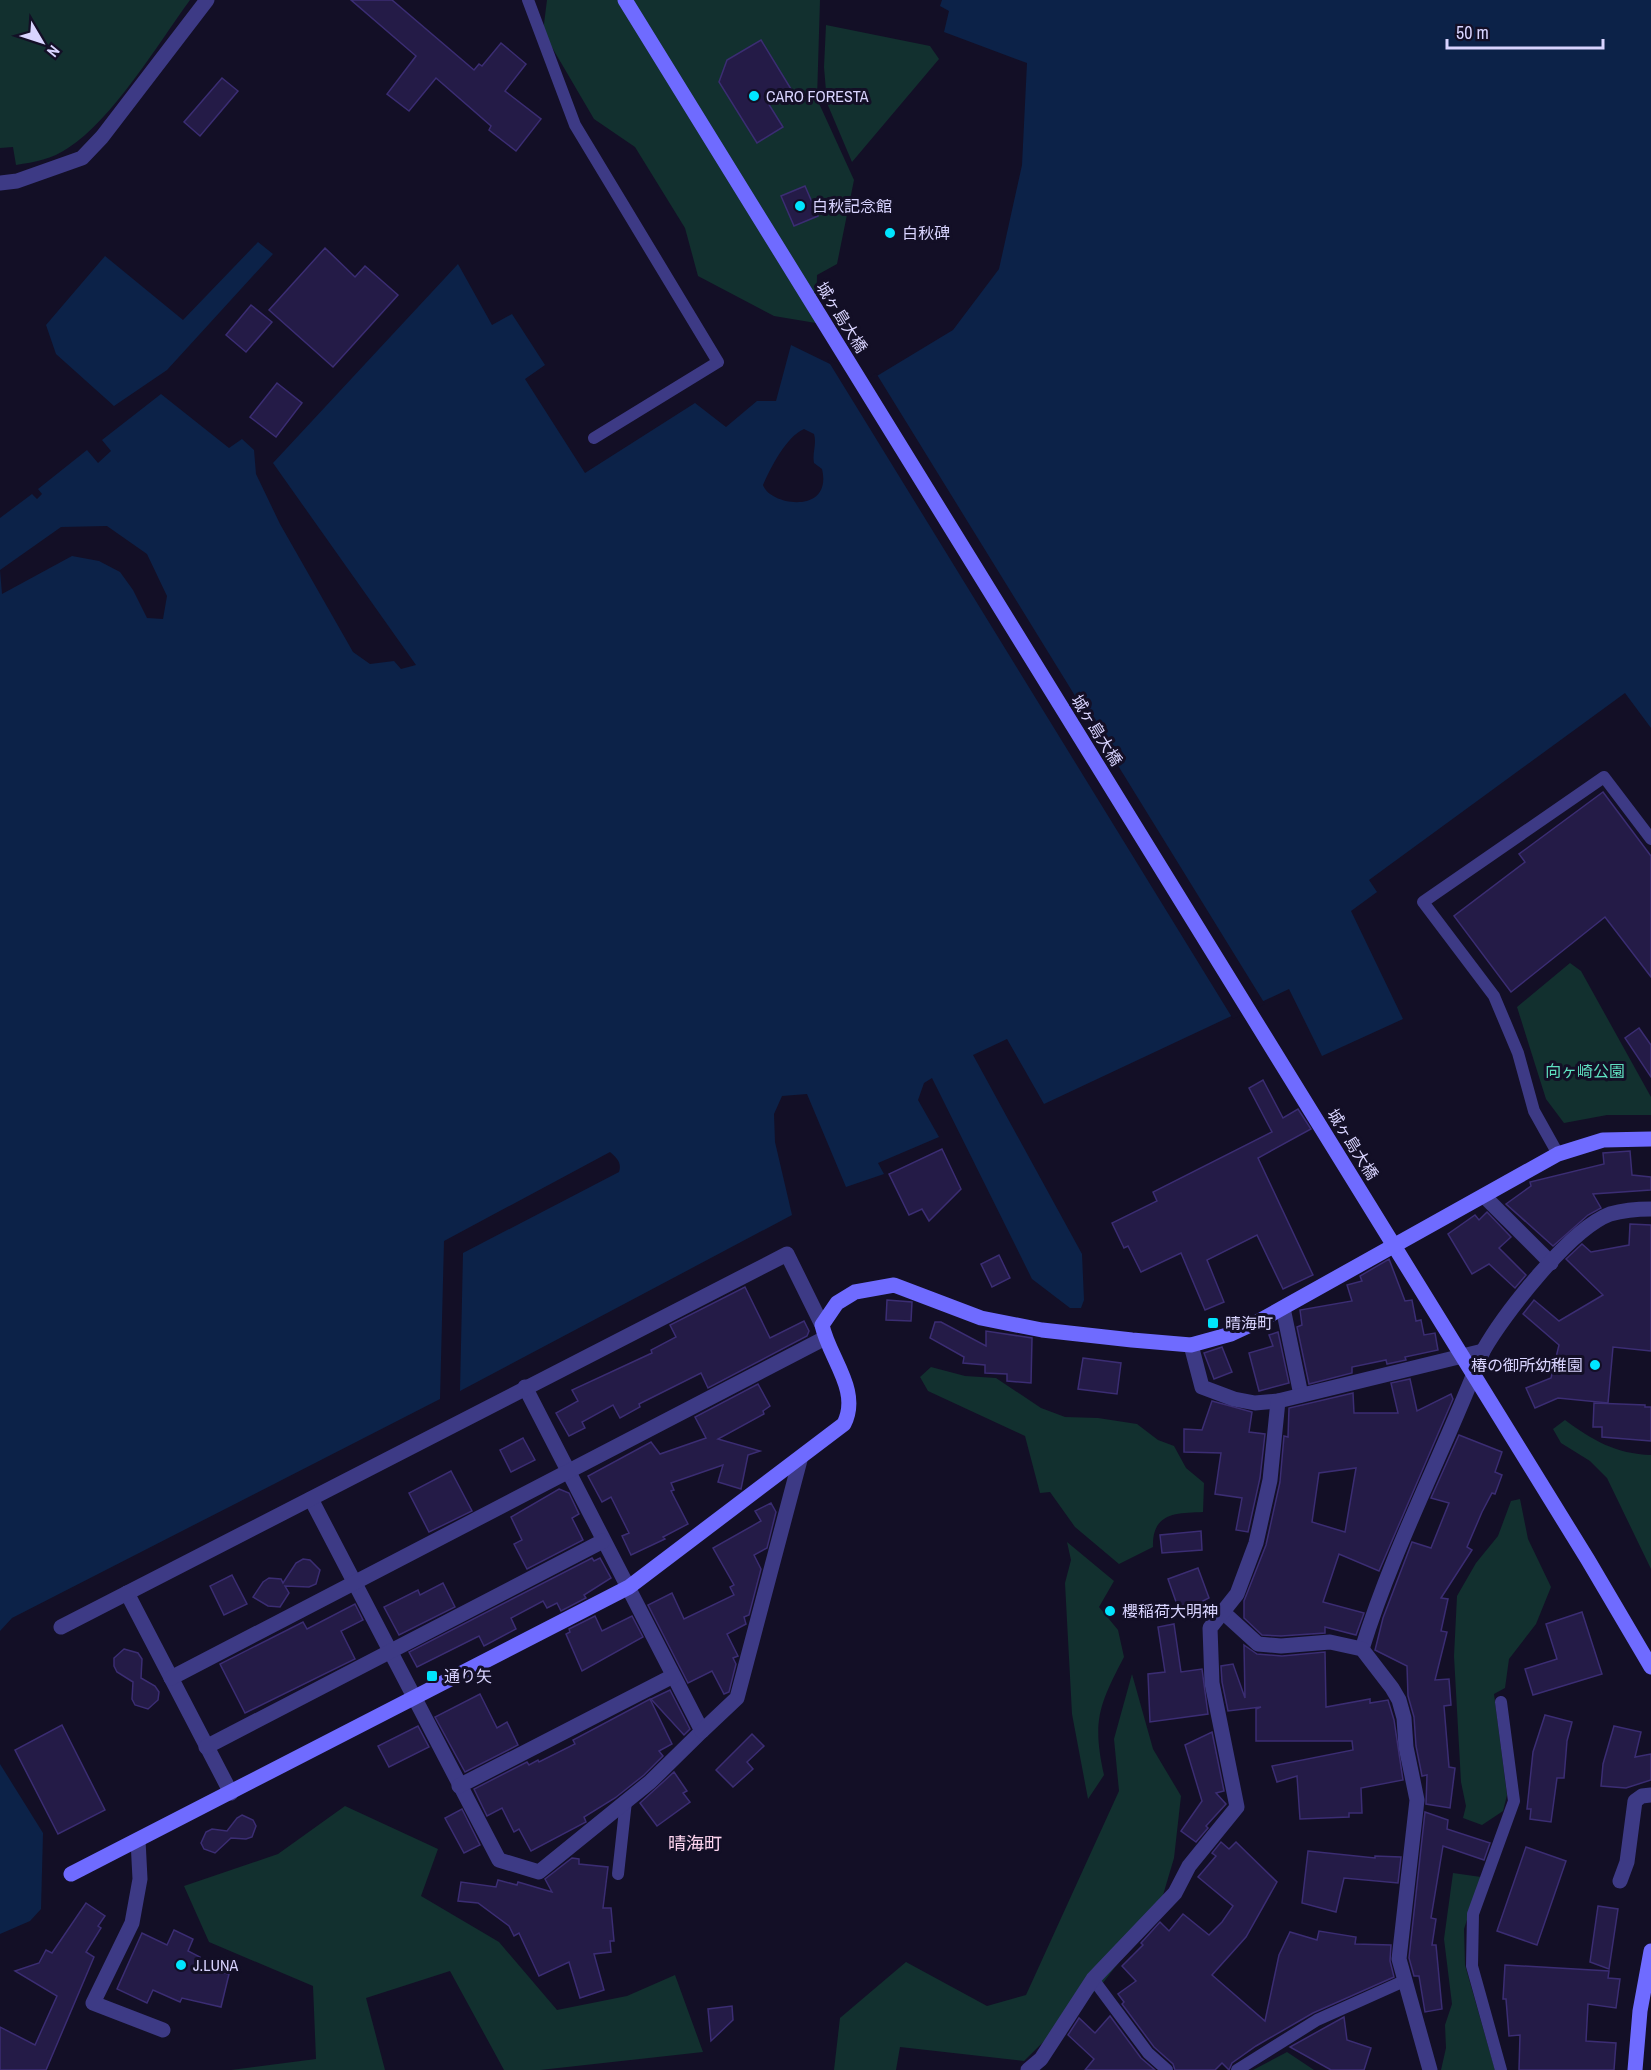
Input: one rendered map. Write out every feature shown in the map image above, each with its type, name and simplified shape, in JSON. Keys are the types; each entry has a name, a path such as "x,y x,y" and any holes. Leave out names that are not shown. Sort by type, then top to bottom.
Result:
{"street":[{"path":"0,183 26,178 82,158 102,137 207,0"},
{"name":"城ヶ島大橋","path":"625,0 1539,1480 1651,1667"},
{"path":"171,1678 569,1473 823,1332 837,1303 855,1292 894,1285 911,1290 946,1307 981,1318 1042,1330 1191,1345 1231,1334 1282,1308 1558,1154 1603,1140 1651,1139"},
{"path":"1484,1196 1551,1263"},
{"path":"1362,1649 1376,1604 1455,1425 1483,1351 1497,1327 1551,1263 1593,1223 1609,1215 1628,1210 1651,1209"},
{"path":"61,1626 787,1254 849,1392 850,1413 836,1433 629,1587 71,1874"},
{"path":"1282,1308 1301,1395"},
{"path":"1191,1345 1202,1387 1234,1399 1255,1403 1278,1401 1483,1351"},
{"path":"525,1388 702,1731"},
{"path":"1028,2070 1041,2059 1093,1979 1175,1893 1189,1866 1237,1807 1212,1683 1210,1628 1238,1594 1256,1543 1270,1480 1278,1401"},
{"path":"311,1499 499,1860 539,1872 650,1782 736,1698 800,1460"},
{"path":"206,1747 603,1541"},
{"path":"127,1593 231,1793"},
{"path":"1224,1613 1258,1644 1281,1646 1330,1642 1362,1649 1399,1700 1417,1800 1399,1959 1430,2070"},
{"path":"459,1786 673,1676"},
{"path":"1620,1881 1627,1862 1635,1801 1642,1796 1651,1795"},
{"path":"138,1840 140,1879 132,1923 93,2003 163,2030"},
{"path":"1635,2070 1640,2011 1651,1951"}],"lane":[{"path":"528,0 575,125 718,362 594,438"},
{"path":"1558,1154 1534,1111 1518,1053 1494,996 1423,902 1604,777 1651,839"},
{"path":"1501,2070 1472,1966 1473,1914 1514,1801 1502,1702"},
{"path":"618,1874 626,1801"},
{"path":"1093,1979 1148,2053 1167,2070"},
{"path":"1237,2070 1317,2020 1404,1981"}],"green space":[{"path":"0,0 190,0 134,80 85,135 56,155 16,165 13,147 0,148"},
{"path":"547,0 820,0 817,99 854,180 837,264 817,275 816,323 774,316 698,276 685,228 635,147 594,119 543,32"},
{"path":"826,25 930,46 939,59 852,162 827,103 824,67"},
{"name":"向ヶ崎公園","path":"1570,963 1581,971 1651,1097 1651,1115 1607,1115 1564,1123 1546,1099 1517,1007"},
{"path":"931,1367 965,1376 996,1378 1041,1408 1065,1417 1098,1418 1137,1424 1158,1440 1174,1446 1186,1468 1204,1483 1203,1512 1167,1517 1156,1527 1153,1547 1119,1564 1075,1527 1050,1492 1040,1493 1025,1436 928,1391 920,1377"},
{"path":"1565,1420 1605,1445 1627,1452 1651,1455 1651,1569 1607,1478 1590,1461 1561,1443 1553,1429"},
{"path":"1520,1499 1528,1539 1551,1587 1536,1624 1509,1659 1505,1688 1494,1694 1507,1795 1503,1811 1482,1825 1463,1818 1466,1806 1461,1782 1454,1656 1457,1596 1476,1563 1498,1536 1511,1501"},
{"path":"1067,1542 1114,1581 1099,1607 1118,1630 1124,1657 1100,1714 1098,1727 1104,1775 1088,1799 1072,1714 1065,1583 1071,1560"},
{"path":"1132,1674 1153,1749 1181,1796 1174,1858 1158,1912 1102,1984 1024,2061 900,2047 896,2070 834,2070 840,2018 906,1962 987,2006 1026,1995 1119,1791 1114,1739"},
{"path":"345,1806 438,1849 421,1896 499,1942 557,2010 627,1996 675,1975 703,2052 540,2070 504,2070 450,1971 366,1998 385,2070 231,2070 316,2059 313,1986 209,1942 184,1886 278,1854"},
{"path":"1453,1873 1481,1877 1464,1929 1465,1965 1495,2070 1441,2070 1446,2048 1445,2025 1452,2004 1444,1939"},
{"path":"1287,2052 1314,2070 1253,2070"}],"water":[{"path":"942,0 1651,0 1651,728 1625,693 1369,880 1377,892 1351,911 1403,1019 1322,1056 1289,989 1044,1104 1007,1039 973,1055 1082,1254 1084,1300 1081,1308 1070,1308 1032,1279 932,1078 924,1083 918,1100 939,1137 878,1163 884,1174 846,1187 807,1094 782,1096 774,1114 775,1142 792,1215 460,1391 463,1253 619,1172 618,1161 610,1152 444,1241 440,1399 12,1618 0,1631 0,518 32,494 37,499 42,494 38,489 87,450 98,463 111,451 102,440 161,394 229,448 242,439 254,450 256,474 280,524 353,652 370,664 394,661 401,669 416,665 273,463 458,264 492,325 512,314 545,365 525,379 585,473 695,403 726,427 757,401 776,401 791,345 867,382 953,330 999,269 1022,165 1027,63 944,32 949,11 940,6","holes":["804,429 814,434 814,463 822,469 823,484 818,494 810,500 799,502 777,498 768,492 763,485 785,445"]},
{"path":"258,242 273,254 167,370 114,406 56,354 46,325 105,256 183,320"},
{"path":"0,1764 43,1833 41,1909 30,1921 0,1934"}],"pier":[{"path":"827,359 867,379 876,373 1265,1004 1233,1019"},
{"path":"107,526 147,554 167,596 163,619 147,618 133,590 120,572 99,561 72,556 2,594 0,570 61,527"}],"building":[{"path":"351,0 392,0 474,70 479,64 482,66 501,43 526,64 505,91 541,119 516,151 489,130 491,126 436,78 409,111 387,94 416,56"},
{"name":"CARO FORESTA","path":"761,40 791,89 768,103 783,127 757,143 719,82 727,60"},
{"path":"222,78 238,91 200,136 184,122"},
{"name":"白秋記念館","path":"805,186 818,216 794,226 781,196"},
{"path":"325,248 355,277 365,266 398,295 333,367 269,310"},
{"path":"251,305 272,322 246,352 226,335"},
{"path":"277,383 302,403 276,437 250,417"},
{"path":"1603,792 1651,856 1651,977 1605,917 1511,992 1454,916 1525,862 1519,854"},
{"path":"1639,1028 1651,1045 1651,1077 1625,1038"},
{"path":"1263,1080 1283,1118 1298,1109 1311,1129 1258,1158 1313,1275 1283,1289 1257,1235 1207,1260 1224,1302 1205,1310 1181,1253 1141,1272 1128,1246 1124,1248 1112,1223 1157,1201 1153,1192 1272,1132 1249,1088"},
{"path":"942,1149 961,1189 929,1221 922,1209 909,1215 889,1174"},
{"path":"1630,1151 1632,1175 1651,1177 1651,1190 1593,1194 1601,1208 1588,1215 1553,1246 1506,1204 1531,1186 1530,1182 1604,1164 1603,1153"},
{"path":"1487,1212 1511,1237 1499,1248 1526,1275 1515,1288 1489,1264 1472,1274 1448,1234 1475,1215 1479,1220"},
{"path":"1630,1224 1651,1225 1651,1351 1613,1347 1608,1403 1558,1398 1535,1408 1526,1388 1551,1378 1559,1345 1523,1314 1534,1300 1559,1321 1603,1295 1566,1259 1582,1244 1591,1252 1629,1245"},
{"path":"999,1255 1010,1278 992,1287 981,1264"},
{"path":"1389,1259 1405,1301 1412,1300 1416,1321 1421,1320 1424,1335 1435,1333 1438,1350 1405,1357 1406,1360 1387,1364 1386,1360 1352,1367 1352,1373 1309,1384 1297,1327 1302,1325 1300,1310 1352,1301 1347,1285 1362,1281 1360,1276"},
{"path":"745,1287 770,1338 804,1321 809,1331 807,1336 708,1388 701,1373 639,1404 640,1407 620,1418 613,1405 582,1422 585,1428 569,1436 556,1413 578,1401 572,1390 652,1353 651,1350 676,1337 670,1325"},
{"path":"887,1300 912,1302 911,1321 886,1320"},
{"path":"935,1322 941,1322 986,1346 986,1331 1032,1338 1031,1383 1007,1381 1007,1374 985,1373 985,1365 963,1363 964,1357 930,1338"},
{"path":"1278,1332 1289,1383 1259,1391 1249,1353 1273,1346 1269,1335"},
{"path":"1222,1347 1232,1372 1214,1379 1204,1353"},
{"path":"1083,1358 1121,1363 1117,1394 1078,1389"},
{"path":"1410,1379 1417,1411 1451,1394 1453,1399 1379,1571 1339,1554 1323,1602 1364,1613 1356,1635 1325,1627 1325,1633 1262,1635 1244,1618 1244,1601 1266,1545 1280,1482 1284,1436 1288,1437 1289,1408 1353,1393 1354,1413 1398,1413 1391,1383","holes":["1356,1468 1345,1532 1312,1522 1319,1473"]},
{"path":"758,1384 770,1406 763,1411 764,1414 718,1439 760,1451 748,1455 741,1489 718,1482 723,1465 671,1483 674,1490 671,1491 688,1524 663,1537 665,1539 631,1555 622,1536 629,1533 611,1497 602,1502 588,1476 651,1442 660,1454 706,1438 695,1417"},
{"path":"1212,1401 1252,1412 1249,1432 1265,1434 1260,1478 1248,1532 1236,1530 1242,1498 1215,1494 1221,1453 1184,1452 1184,1429 1202,1430"},
{"path":"1594,1403 1651,1407 1651,1441 1602,1437 1602,1427 1593,1427"},
{"path":"1459,1435 1502,1452 1495,1472 1502,1475 1495,1494 1492,1493 1467,1547 1472,1550 1441,1598 1448,1599 1441,1631 1447,1632 1435,1680 1449,1679 1451,1705 1444,1706 1449,1767 1455,1768 1450,1808 1426,1804 1427,1775 1422,1776 1416,1746 1414,1717 1408,1696 1407,1666 1375,1650 1383,1618 1412,1542 1431,1548 1449,1503 1431,1498"},
{"path":"523,1438 535,1460 511,1472 500,1450"},
{"path":"451,1471 472,1511 429,1532 409,1493"},
{"path":"559,1489 569,1493 579,1514 572,1518 583,1540 527,1569 514,1544 522,1540 511,1517"},
{"path":"771,1503 776,1512 767,1548 754,1555 761,1569 749,1615 744,1617 746,1624 727,1634 738,1656 733,1658 736,1664 729,1692 724,1694 712,1671 688,1683 648,1605 672,1593 684,1619 734,1595 730,1587 734,1585 713,1548 761,1521 755,1511"},
{"path":"1201,1531 1202,1550 1162,1553 1160,1535"},
{"path":"592,1558 594,1561 600,1558 611,1578 584,1595 586,1598 561,1611 557,1603 547,1608 543,1601 511,1618 516,1629 484,1646 479,1636 417,1667 409,1652"},
{"path":"303,1559 310,1560 320,1570 316,1584 309,1587 285,1586 289,1593 280,1607 268,1606 253,1597 263,1582 269,1578 281,1579 283,1583 296,1563"},
{"path":"1198,1568 1209,1598 1203,1601 1205,1607 1181,1616 1168,1579"},
{"path":"232,1575 247,1604 224,1615 210,1586"},
{"path":"443,1583 455,1607 399,1635 384,1607 418,1590 420,1595"},
{"path":"355,1604 363,1620 341,1631 355,1659 245,1713 220,1664 303,1622 307,1629"},
{"path":"1582,1612 1602,1674 1533,1695 1525,1669 1557,1659 1546,1624"},
{"path":"595,1616 602,1631 632,1616 643,1637 582,1671 566,1634 570,1632 569,1629"},
{"path":"1174,1624 1181,1672 1202,1669 1208,1714 1150,1722 1148,1674 1165,1672 1158,1627"},
{"path":"1244,1645 1257,1654 1282,1656 1325,1652 1326,1707 1370,1699 1370,1703 1388,1700 1394,1720 1403,1780 1361,1788 1362,1813 1349,1813 1349,1817 1300,1819 1297,1776 1277,1782 1272,1766 1353,1750 1352,1741 1256,1741 1256,1709 1261,1707 1228,1711 1222,1682 1221,1666 1233,1664 1245,1698"},
{"path":"124,1649 138,1653 142,1659 141,1678 155,1686 159,1692 158,1700 148,1709 135,1705 132,1699 133,1682 117,1672 114,1666 114,1658"},
{"path":"670,1690 690,1729 684,1735 651,1699"},
{"path":"480,1694 497,1728 507,1722 518,1745 465,1772 435,1717"},
{"path":"650,1699 672,1744 659,1751 663,1756 644,1775 615,1798 584,1817 586,1822 531,1851 519,1829 514,1832 502,1808 487,1816 474,1789 527,1762 529,1765 538,1760 539,1762 575,1744 573,1740"},
{"path":"1545,1715 1572,1722 1567,1741 1564,1778 1557,1778 1551,1822 1530,1819 1531,1809 1527,1809 1533,1752"},
{"path":"62,1725 105,1810 58,1834 15,1750"},
{"path":"418,1726 429,1747 389,1767 378,1746"},
{"path":"1614,1726 1641,1732 1635,1757 1651,1754 1651,1780 1626,1788 1601,1786 1603,1764"},
{"path":"1212,1732 1224,1791 1216,1793 1226,1804 1206,1826 1208,1828 1196,1842 1181,1831 1202,1801 1185,1745"},
{"path":"752,1734 764,1746 747,1762 753,1769 733,1787 716,1770"},
{"path":"674,1772 687,1791 683,1793 690,1802 657,1826 640,1803"},
{"path":"462,1809 480,1845 464,1853 445,1818"},
{"path":"1425,1812 1448,1820 1447,1829 1490,1843 1484,1860 1443,1846 1431,1918 1436,1919 1432,1945 1436,1945 1442,2009 1425,2012 1419,1976 1414,1976 1409,1958"},
{"path":"242,1815 253,1820 256,1826 252,1837 231,1838 215,1853 204,1849 201,1843 206,1832 212,1829 227,1831"},
{"path":"1221,1842 1229,1849 1236,1842 1277,1882 1246,1937 1212,1975 1265,2021 1279,1955 1290,1932 1317,1940 1319,1931 1356,1937 1355,1944 1391,1945 1390,1961 1394,1977 1313,2013 1256,2046 1232,2063 1229,2070 1222,2063 1215,2070 1175,2070 1173,2064 1154,2047 1122,2004 1124,2002 1118,1994 1136,1981 1122,1966 1143,1945 1141,1943 1160,1922 1169,1931 1183,1914 1209,1935 1222,1922 1233,1906 1198,1877 1216,1856 1212,1853"},
{"path":"1526,1847 1566,1861 1537,1945 1497,1931"},
{"path":"1308,1851 1375,1858 1375,1856 1401,1857 1398,1883 1344,1878 1336,1912 1302,1903"},
{"path":"572,1858 579,1859 579,1864 608,1867 603,1908 611,1908 614,1941 610,1941 611,1952 594,1954 604,1990 580,1998 569,1962 539,1976 519,1933 514,1936 509,1926 478,1903 458,1901 461,1882 496,1887 498,1880 517,1885 518,1882 552,1892 545,1879"},
{"path":"86,1903 105,1916 98,1926 101,1928 86,1952 94,1957 46,2070 0,2070 0,2027 35,2045 57,1996 15,1971 39,1963 46,1950 52,1953"},
{"path":"1598,1906 1618,1909 1609,1969 1590,1962"},
{"path":"174,1930 193,1939 188,1951 200,1957 196,1967 229,1974 221,2007 182,1998 180,2002 153,1990 147,2003 117,1989 142,1933 167,1945"},
{"path":"1505,1965 1609,1971 1608,1978 1620,1979 1616,2008 1588,2004 1586,2041 1616,2043 1614,2070 1519,2070 1520,2035 1509,2036 1506,1999 1503,1999"},
{"path":"732,2006 733,2020 711,2041 708,2009"},
{"path":"1110,2016 1141,2058 1155,2070 1085,2070 1094,2059 1068,2035 1079,2018 1095,2033"},
{"path":"1344,2017 1347,2040 1371,2048 1364,2070 1331,2070 1290,2047"}],"place":[{"name":"CARO FORESTA","path":"754,96"},
{"name":"白秋記念館","path":"800,206"},
{"name":"白秋碑","path":"890,233"},
{"name":"晴海町","path":"1213,1323"},
{"name":"椿の御所幼稚園","path":"1595,1365"},
{"name":"櫻稲荷大明神","path":"1110,1611"},
{"name":"通り矢","path":"432,1676"},
{"name":"J.LUNA","path":"181,1965"}],"district":[{"name":"晴海町","path":"695,1843"}]}
